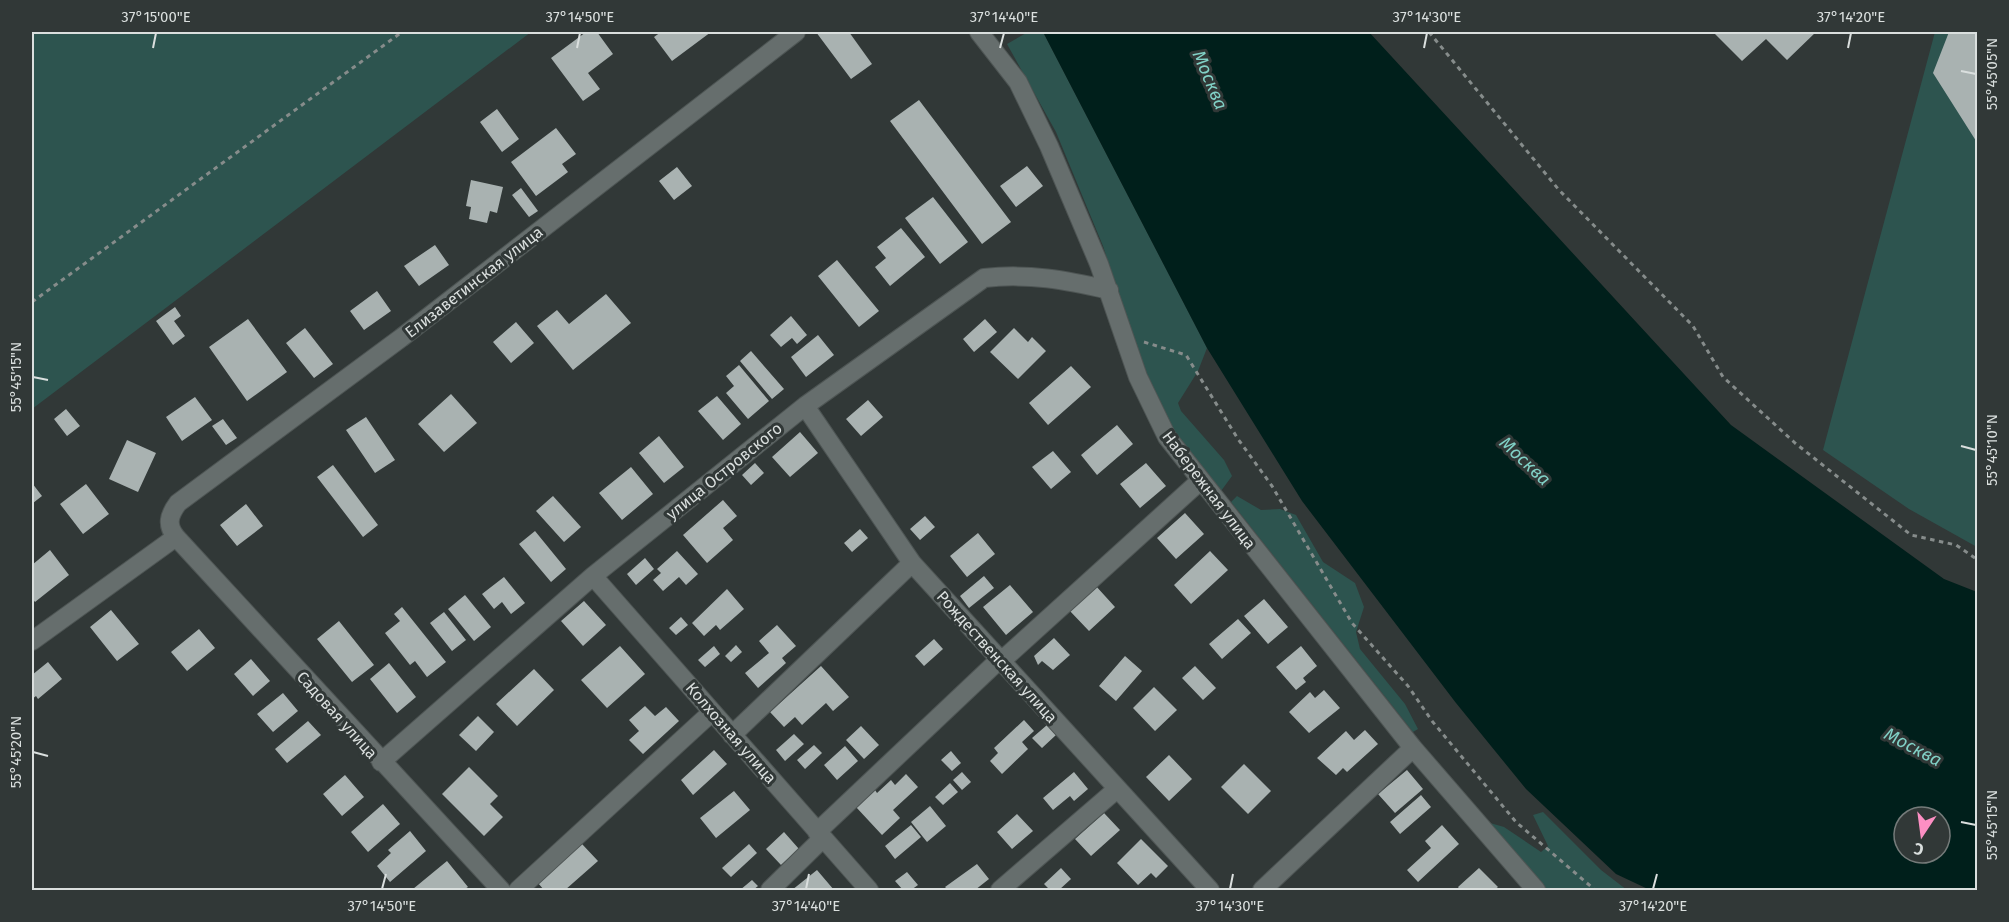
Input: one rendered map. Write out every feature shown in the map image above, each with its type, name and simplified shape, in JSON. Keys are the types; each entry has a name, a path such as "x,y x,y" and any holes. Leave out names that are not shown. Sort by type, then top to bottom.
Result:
{"street":[{"name":"Елизаветинская улица","path":"176,537 170,530 169,521 178,502 401,338 796,32"},
{"name":"Набережная улица","path":"979,32 1018,82 1049,146 1109,290 1153,411 1167,437 1413,748 1536,891"},
{"name":"улица Островского","path":"381,762 593,576 805,406 984,278 1012,274 1052,276 1109,290"},
{"name":"Рождественская улица","path":"805,406 912,562 1210,891"},
{"path":"770,891 820,835 1000,659 1008,656 1200,481"},
{"path":"32,641 176,537"},
{"name":"Садовая улица","path":"176,537 493,888"},
{"path":"732,735 912,562"},
{"name":"Колхозная улица","path":"593,576 868,891"},
{"path":"518,891 712,712"},
{"path":"1262,891 1413,748"},
{"path":"1000,891 1117,789"}],"path":[{"path":"32,302 402,32"},
{"path":"1429,32 1559,190 1693,326 1723,377 1795,443 1911,535 1956,545 1977,560"},
{"path":"1125,338 1163,346 1186,355 1238,439 1272,486 1352,623 1408,686 1432,722 1516,822 1595,891"}],"shaded area":[{"path":"32,32 531,32 32,409"},
{"path":"1028,32 1043,32 1207,348 1198,371 1178,403 1181,411 1224,460 1232,476 1221,491 1168,424 1145,375 1103,246 1056,132 1007,44"},
{"path":"1935,32 1977,32 1977,547 1909,509 1823,450"},
{"path":"1237,496 1261,510 1280,509 1296,515 1323,562 1355,583 1364,607 1356,632 1360,649 1405,704 1418,729 1413,732 1231,502"},
{"path":"1543,812 1601,870 1627,890 1547,890 1538,883 1490,823 1504,827 1541,852 1548,846 1533,815"}],"water":[{"name":"Москва","path":"1043,32 1369,32 1731,425 1944,579 1977,592 1977,890 1650,890 1616,874 1526,789 1456,703 1302,501 1207,348"}],"building":[{"path":"586,32 597,32 613,54 588,73 600,89 583,101 551,58"},
{"path":"661,32 711,32 672,61 654,37"},
{"path":"816,32 849,32 872,64 851,79"},
{"path":"1713,32 1816,32 1787,60 1766,39 1742,61"},
{"path":"1949,32 1978,32 1978,144 1933,73"},
{"path":"919,100 1011,222 982,244 890,121"},
{"path":"497,109 519,139 502,152 480,122"},
{"path":"556,128 576,154 562,164 568,172 536,196 511,162"},
{"path":"1027,166 1043,186 1016,207 1000,186"},
{"path":"677,167 692,186 674,200 659,181"},
{"path":"471,180 503,187 497,213 490,211 487,223 469,219 471,207 466,206"},
{"path":"521,188 538,211 529,217 512,195"},
{"path":"933,197 968,242 940,264 905,218"},
{"path":"901,228 925,257 890,286 875,267 886,258 877,247"},
{"path":"435,245 449,265 419,286 404,266"},
{"path":"837,260 879,311 859,327 818,276"},
{"path":"377,291 391,311 364,330 350,311"},
{"path":"606,294 631,323 573,370 537,326 557,310 569,324"},
{"path":"175,307 181,316 174,321 185,336 173,345 156,321"},
{"path":"791,316 807,335 797,344 792,338 781,347 770,335"},
{"path":"248,319 287,372 247,401 209,347"},
{"path":"985,319 997,332 974,352 963,339"},
{"path":"516,322 534,343 511,363 493,342"},
{"path":"305,328 333,364 314,378 286,343"},
{"path":"1014,328 1028,342 1032,337 1046,351 1018,379 990,352"},
{"path":"818,335 834,355 806,377 791,357"},
{"path":"751,351 784,389 772,399 740,361"},
{"path":"739,365 769,401 748,419 726,393 734,386 726,376"},
{"path":"1071,366 1091,387 1048,425 1029,403"},
{"path":"451,394 477,423 444,452 418,424"},
{"path":"717,396 741,424 723,440 698,411"},
{"path":"195,397 212,420 182,441 166,417"},
{"path":"868,400 883,417 861,436 846,419"},
{"path":"66,409 80,426 67,436 54,419"},
{"path":"366,417 395,460 375,473 346,430"},
{"path":"223,419 237,438 226,445 212,426"},
{"path":"1117,425 1133,444 1097,475 1081,455"},
{"path":"800,432 818,453 790,477 772,457"},
{"path":"659,436 684,467 664,483 639,453"},
{"path":"127,440 156,453 138,492 109,479"},
{"path":"1053,451 1071,472 1051,489 1032,467"},
{"path":"755,463 764,473 751,485 742,475"},
{"path":"1146,463 1166,486 1140,508 1120,484"},
{"path":"333,465 378,525 363,537 317,477"},
{"path":"631,467 653,494 622,520 599,493"},
{"path":"32,483 42,496 33,503 32,501"},
{"path":"86,484 109,514 83,534 60,504"},
{"path":"553,496 581,527 564,542 536,511"},
{"path":"723,500 737,516 723,528 733,540 707,563 683,535"},
{"path":"246,504 263,526 237,546 220,525"},
{"path":"1185,513 1204,534 1176,559 1157,538"},
{"path":"925,516 935,527 920,540 910,529"},
{"path":"860,529 868,538 852,552 844,543"},
{"path":"535,531 566,569 551,582 519,544"},
{"path":"978,533 995,554 967,577 950,556"},
{"path":"50,550 69,575 35,602 32,598 32,565"},
{"path":"677,551 698,574 686,585 679,577 663,591 653,580 661,573 657,569"},
{"path":"1210,551 1228,570 1191,604 1174,585"},
{"path":"645,558 654,569 636,585 627,574"},
{"path":"984,576 994,588 969,608 960,596"},
{"path":"504,577 525,603 511,614 502,602 494,609 482,594"},
{"path":"1010,585 1033,612 1006,635 983,607"},
{"path":"1095,585 1115,607 1089,631 1069,610"},
{"path":"727,589 744,609 720,630 716,625 704,636 692,623"},
{"path":"465,595 491,627 474,641 448,609"},
{"path":"1264,599 1288,627 1268,644 1244,616"},
{"path":"584,601 606,625 583,646 561,621"},
{"path":"402,607 446,662 427,677 415,661 410,665 385,633 400,621 394,614"},
{"path":"111,610 139,644 117,661 90,627"},
{"path":"444,612 466,640 452,651 430,623"},
{"path":"681,617 688,625 676,635 669,628"},
{"path":"1238,619 1251,633 1222,659 1209,644"},
{"path":"339,621 374,665 352,682 317,639"},
{"path":"777,625 796,646 782,658 786,663 758,688 745,673 769,653 759,641"},
{"path":"199,629 215,648 187,671 171,652"},
{"path":"1054,638 1070,655 1053,670 1042,661 1038,665 1034,656"},
{"path":"934,639 943,649 924,666 915,656"},
{"path":"736,645 742,652 731,662 725,656"},
{"path":"620,646 645,674 607,708 581,680"},
{"path":"714,646 720,654 705,667 698,660"},
{"path":"1301,646 1317,666 1303,678 1306,682 1296,690 1276,667"},
{"path":"1125,656 1142,671 1116,701 1099,686"},
{"path":"251,659 270,681 253,696 234,674"},
{"path":"48,662 62,679 38,699 36,696 32,699 32,675"},
{"path":"389,663 416,697 397,713 370,679"},
{"path":"821,666 849,697 833,711 826,703 802,725 795,717 784,727 770,712"},
{"path":"1195,666 1216,688 1203,700 1182,678"},
{"path":"534,669 554,690 517,726 496,704"},
{"path":"1154,687 1177,710 1155,731 1133,708"},
{"path":"1324,690 1340,708 1309,733 1289,712 1310,692 1315,698"},
{"path":"283,693 298,711 273,732 257,714"},
{"path":"645,706 655,716 666,707 679,721 643,754 629,740 639,731 629,720"},
{"path":"478,716 494,732 476,751 459,735"},
{"path":"1024,720 1034,731 1022,742 1028,749 1002,774 990,761 998,753 994,748"},
{"path":"308,721 321,735 287,763 275,749"},
{"path":"1047,725 1056,735 1042,748 1032,738"},
{"path":"861,726 879,745 864,759 846,740"},
{"path":"1365,730 1378,744 1347,772 1343,768 1336,775 1317,758 1346,731 1354,740"},
{"path":"794,734 804,744 785,761 776,750"},
{"path":"814,745 822,753 805,769 797,760"},
{"path":"845,746 858,761 837,780 824,765"},
{"path":"714,750 727,764 693,795 681,780"},
{"path":"951,751 961,763 952,771 941,760"},
{"path":"1169,755 1192,779 1169,801 1146,777"},
{"path":"1244,764 1271,791 1248,814 1221,787"},
{"path":"469,767 498,796 490,804 503,817 484,836 442,794"},
{"path":"1407,770 1423,789 1395,813 1378,794"},
{"path":"962,772 971,782 962,790 953,780"},
{"path":"1074,772 1088,789 1074,801 1070,796 1053,810 1043,798"},
{"path":"906,774 918,787 893,810 900,818 882,835 856,807 875,790 877,793 891,780 895,785"},
{"path":"345,775 364,797 342,816 323,794"},
{"path":"950,783 958,792 943,805 935,797"},
{"path":"734,791 750,810 716,838 700,818"},
{"path":"1421,795 1431,807 1400,834 1390,822"},
{"path":"383,804 400,824 368,852 351,832"},
{"path":"930,806 946,826 927,842 911,822"},
{"path":"1104,813 1120,830 1091,856 1075,839"},
{"path":"1017,814 1033,831 1012,849 997,832"},
{"path":"911,825 921,837 895,859 885,846"},
{"path":"1442,825 1459,844 1418,882 1407,870 1431,848 1425,841"},
{"path":"410,831 426,851 390,882 377,866 391,853 388,850"},
{"path":"784,832 799,849 781,865 766,849"},
{"path":"1141,839 1168,866 1156,878 1151,873 1138,885 1117,863"},
{"path":"582,844 598,861 565,890 544,890 538,883"},
{"path":"749,844 757,853 731,877 722,868"},
{"path":"447,861 468,887 463,890 413,889"},
{"path":"977,864 989,879 975,890 948,890 945,887"},
{"path":"1061,868 1071,879 1059,890 1050,890 1044,884"},
{"path":"1479,868 1498,887 1494,890 1460,890 1458,887"},
{"path":"817,870 834,890 792,890"},
{"path":"907,872 918,885 911,890 903,890 895,881"},
{"path":"752,880 758,886 753,890 740,890"}]}
